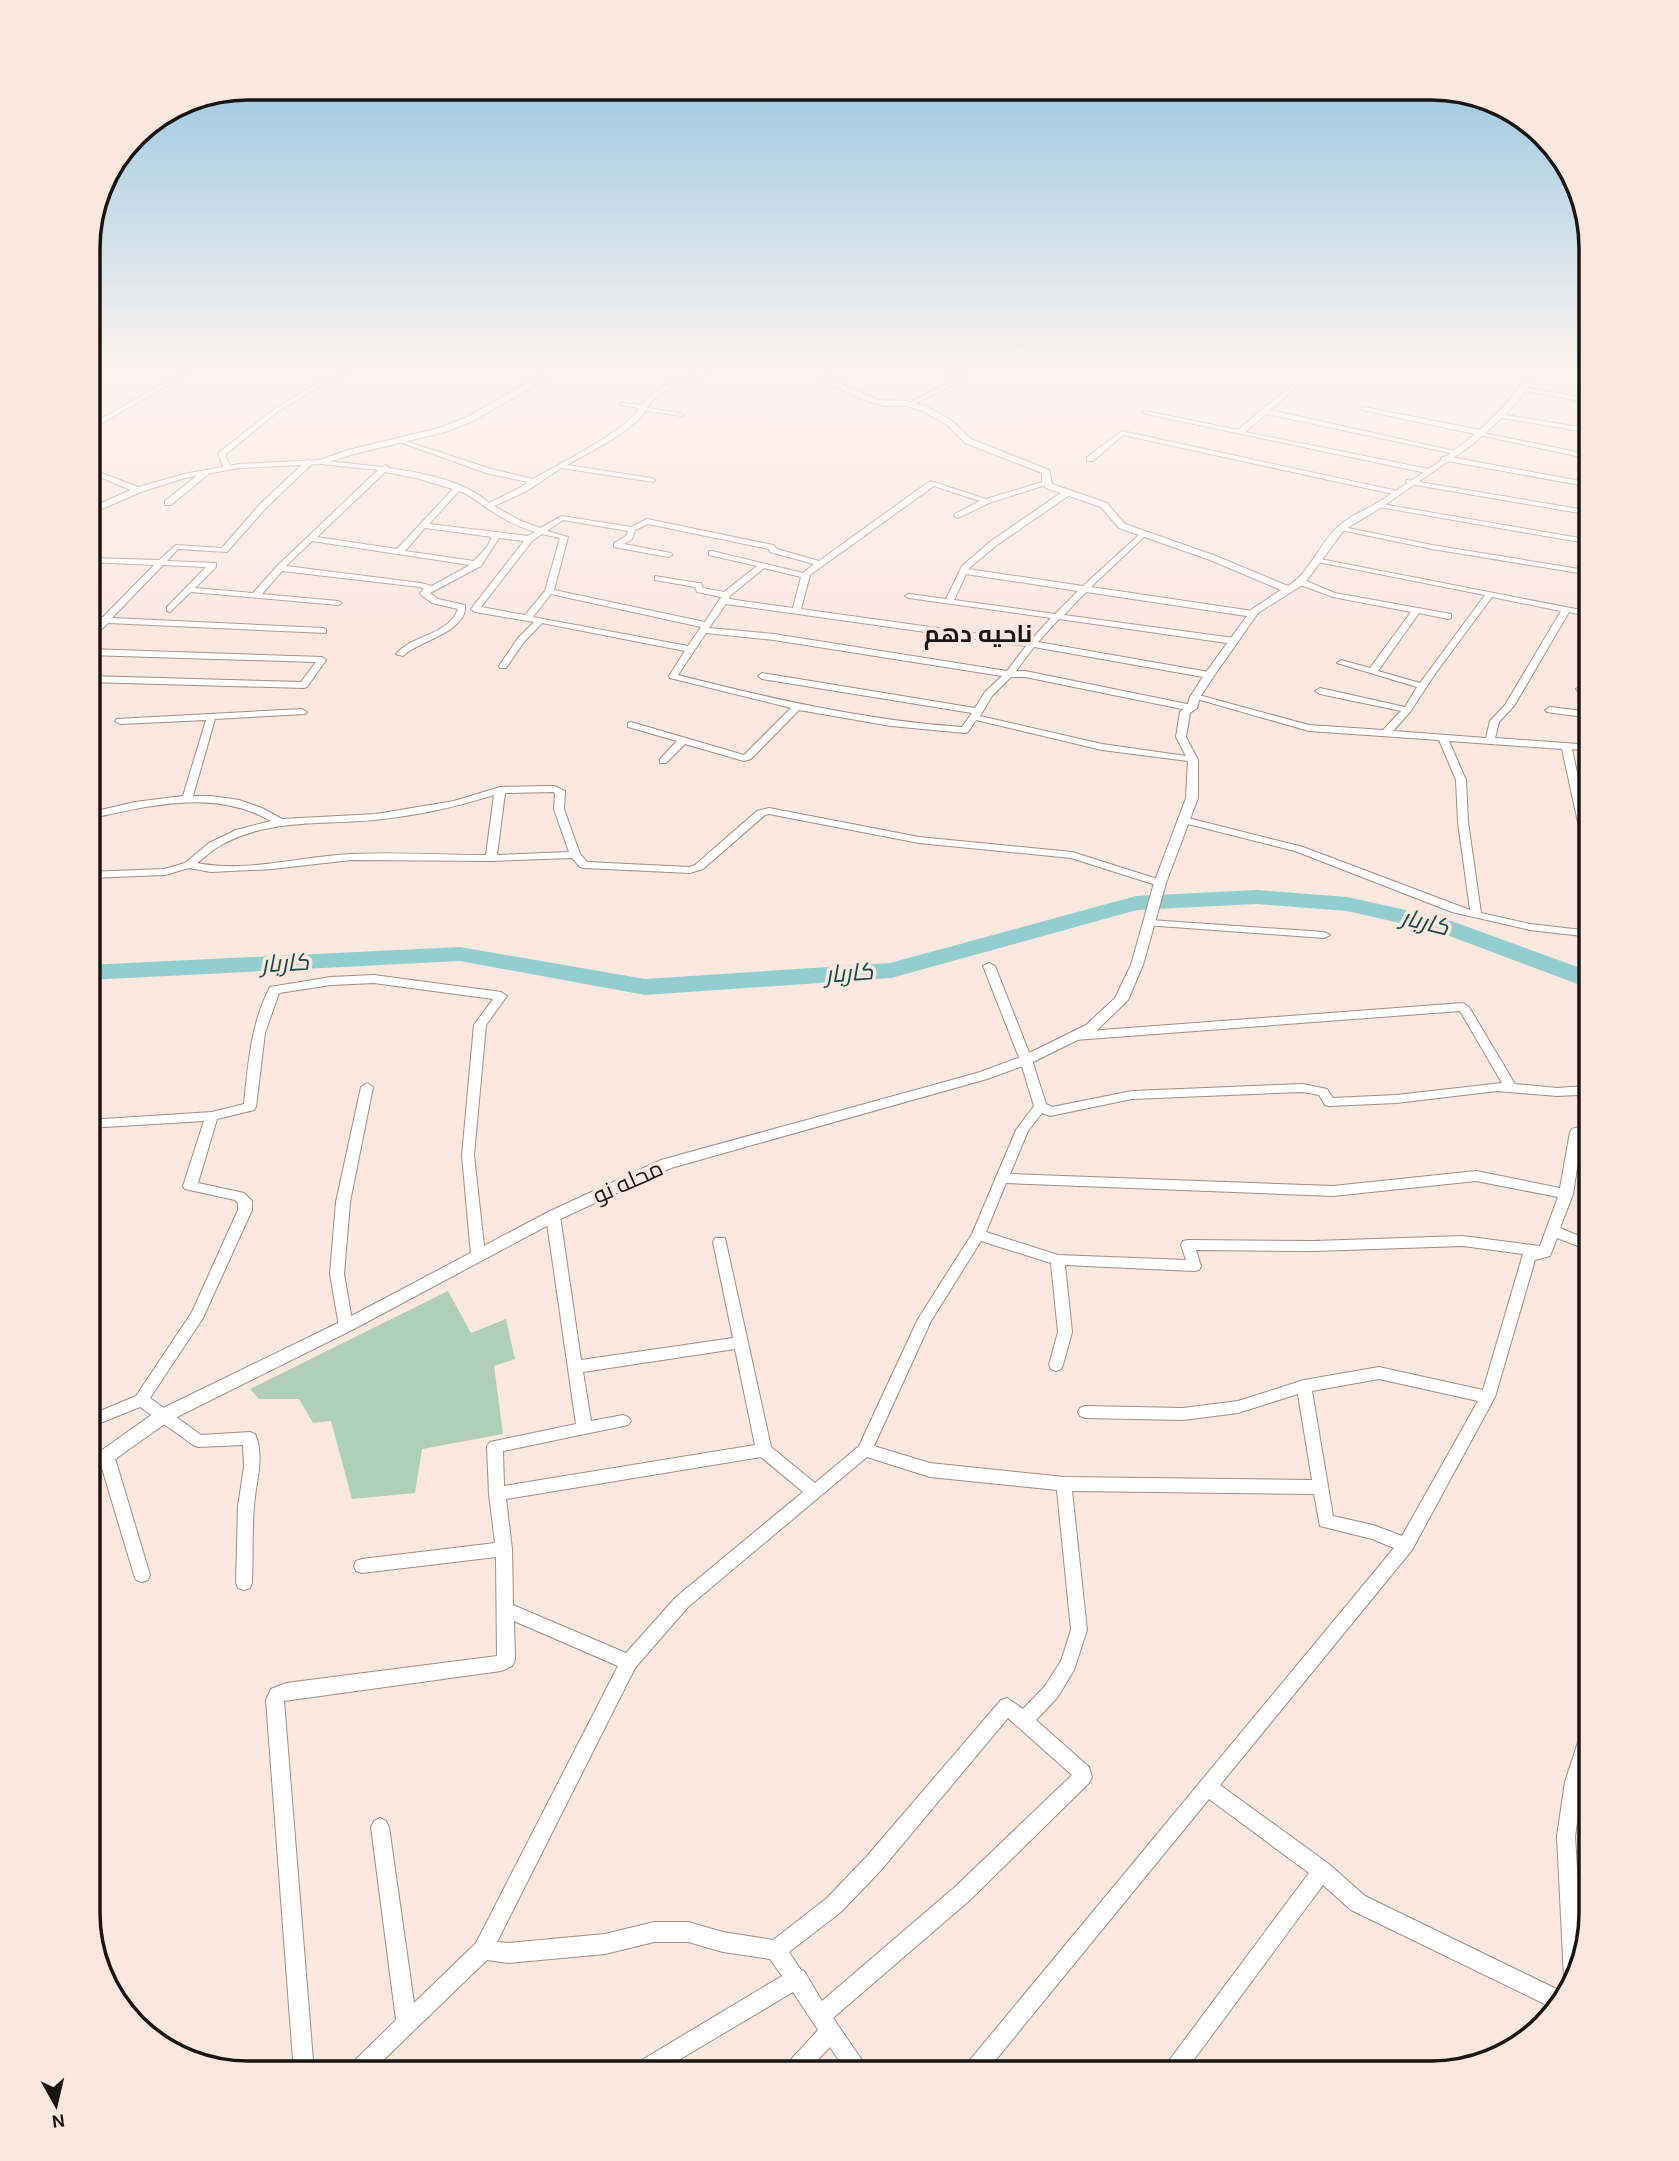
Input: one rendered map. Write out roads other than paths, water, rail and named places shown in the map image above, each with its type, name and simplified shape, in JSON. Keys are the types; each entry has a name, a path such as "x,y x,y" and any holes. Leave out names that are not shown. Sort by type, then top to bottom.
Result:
{"street":[{"path":"100,507 138,490 213,471"},
{"path":"100,624 176,547 224,550 263,506 301,471"},
{"path":"256,595 280,568 382,471"},
{"path":"399,471 477,495 488,506 540,533 564,537 549,591 527,618"},
{"path":"489,471 534,481"},
{"path":"488,506 524,489 552,471"},
{"path":"592,471 651,480"},
{"path":"1043,471 1046,472 1049,486 1104,505 1122,526 1213,558 1286,589"},
{"path":"1296,471 1394,492"},
{"path":"1426,471 1341,528 1301,582 1333,594 1448,616"},
{"path":"1514,471 1579,483"},
{"path":"168,503 207,472"},
{"path":"100,475 138,490"},
{"path":"958,516 986,501 1046,482"},
{"path":"1410,482 1579,511"},
{"path":"797,610 807,576 933,483 986,501"},
{"path":"400,551 426,526 436,510 458,488"},
{"path":"950,600 963,571 995,543 1068,492"},
{"path":"1379,505 1579,540"},
{"path":"632,530 562,518 529,539 475,609 690,649"},
{"path":"668,555 617,545 629,537 632,530 647,521 772,547 774,550 822,564"},
{"path":"426,526 529,539"},
{"path":"1341,528 1432,547 1579,571"},
{"path":"763,565 725,598 673,676 796,708 847,718 965,730 989,694 1009,674 1032,644 1142,534"},
{"path":"424,593 460,577 478,564 496,536"},
{"path":"312,538 478,564"},
{"path":"712,553 807,576"},
{"path":"100,559 213,565 170,610"},
{"path":"1318,560 1579,612"},
{"path":"280,568 429,587 424,593"},
{"path":"963,571 1253,614"},
{"path":"658,578 698,585 700,590 725,598 1032,644 1209,675"},
{"name":"محله نو","path":"100,1460 163,1416 346,1325 553,1216 666,1164 982,1076 1026,1060 1091,1028 1121,1000 1137,965 1159,885 1192,798 1192,760 1181,737 1185,712 1192,708 1195,697 1209,675 1253,614 1286,589 1301,582"},
{"path":"191,590 338,603"},
{"path":"549,591 705,628 1009,674 1025,674 1111,689 1192,708"},
{"path":"400,654 406,648 444,631 461,613 462,607 435,601 424,593"},
{"path":"1386,733 1408,710 1422,686 1490,594"},
{"path":"909,596 1234,641"},
{"path":"1372,672 1417,610"},
{"path":"1490,739 1496,721 1509,706 1566,610"},
{"path":"100,619 323,631"},
{"path":"503,666 521,640 540,621"},
{"path":"100,652 319,657 322,660 304,685 100,679"},
{"path":"1340,663 1422,686"},
{"path":"762,676 976,714 1102,747 1192,760"},
{"path":"1320,691 1408,710"},
{"path":"1195,697 1309,728 1579,747"},
{"path":"631,725 740,757 748,757 796,708"},
{"path":"1550,710 1579,714"},
{"path":"120,721 302,712"},
{"path":"187,800 211,717"},
{"path":"1442,736 1461,780 1463,821 1476,914"},
{"path":"663,761 684,739"},
{"path":"1566,745 1578,804"},
{"path":"100,875 165,872 189,865 213,845 240,832 280,822 376,817 456,804 500,790 554,789 560,792 559,809 575,855 584,865 690,870 699,867 761,813 769,811 919,840 1072,855 1159,885"},
{"path":"491,858 500,790"},
{"path":"100,813 137,804 187,800 236,802 280,822"},
{"path":"1184,820 1299,849 1456,910 1530,927 1579,933"},
{"path":"189,865 211,869 272,866 351,857 491,858 575,855"},
{"path":"1150,923 1324,935"},
{"path":"989,966 1026,1060 1040,1106 1050,1112 1132,1095 1219,1090 1303,1088 1323,1092 1329,1102 1396,1099 1510,1086 1557,1092 1579,1090"},
{"path":"100,1123 212,1116 250,1107 256,1046 265,1008 274,990 331,981 374,979 500,996 480,1025 468,1155 478,1255"},
{"path":"1075,1036 1463,1007 1510,1086"},
{"path":"346,1325 337,1274 343,1202 367,1087"},
{"path":"370,2061 483,1951 629,1662 682,1602 865,1450 925,1319 978,1235 1022,1130 1040,1106"},
{"path":"100,1417 141,1401 198,1314 245,1210 245,1201 239,1196 190,1186 212,1116"},
{"path":"1545,1251 1566,1194 1576,1132 1579,1131"},
{"path":"1003,1178 1333,1191 1476,1176 1566,1194"},
{"path":"553,1216 584,1428"},
{"path":"1553,1231 1579,1241"},
{"path":"978,1235 1058,1260 1194,1266 1188,1245 1314,1246 1463,1241 1545,1251"},
{"path":"720,1242 764,1450 816,1492"},
{"path":"983,2061 1406,1545 1488,1397 1529,1256 1545,1251"},
{"path":"1056,1365 1065,1332 1058,1260"},
{"path":"576,1367 741,1342"},
{"path":"1085,1412 1183,1414 1238,1407 1304,1386 1379,1373 1488,1397"},
{"path":"1304,1386 1326,1521 1373,1532 1406,1545"},
{"path":"141,1401 198,1441 250,1438 252,1467 246,1506 244,1583"},
{"path":"303,2061 275,1700 277,1695 286,1691 501,1663 506,1660 504,1549 497,1494 495,1446 623,1421"},
{"path":"497,1494 764,1450"},
{"path":"865,1450 930,1470 1064,1483 1320,1487"},
{"path":"106,1455 142,1575"},
{"path":"1024,1721 1057,1683 1068,1664 1079,1630 1064,1483"},
{"path":"362,1566 504,1549"},
{"path":"506,1610 629,1662"},
{"path":"776,1950 834,1905 1007,1706 1080,1769 1083,1777 825,2024 801,2061"},
{"path":"1573,1955 1566,1836 1579,1767"},
{"path":"1207,1787 1322,1871 1358,1903 1552,1997"},
{"path":"380,1827 407,2025"},
{"path":"1182,2061 1322,1871"},
{"path":"483,1951 508,1952 606,1944 654,1932 688,1932 723,1942 776,1950 850,2061"},
{"path":"660,2061 797,1978"}],"waterway":[{"name":"کاربار","path":"100,972 460,954 645,987 891,970 1136,903 1257,897 1347,904 1446,926 1579,975"}],"district":[{"name":"ناحیه دهم","path":"978,634"}]}
